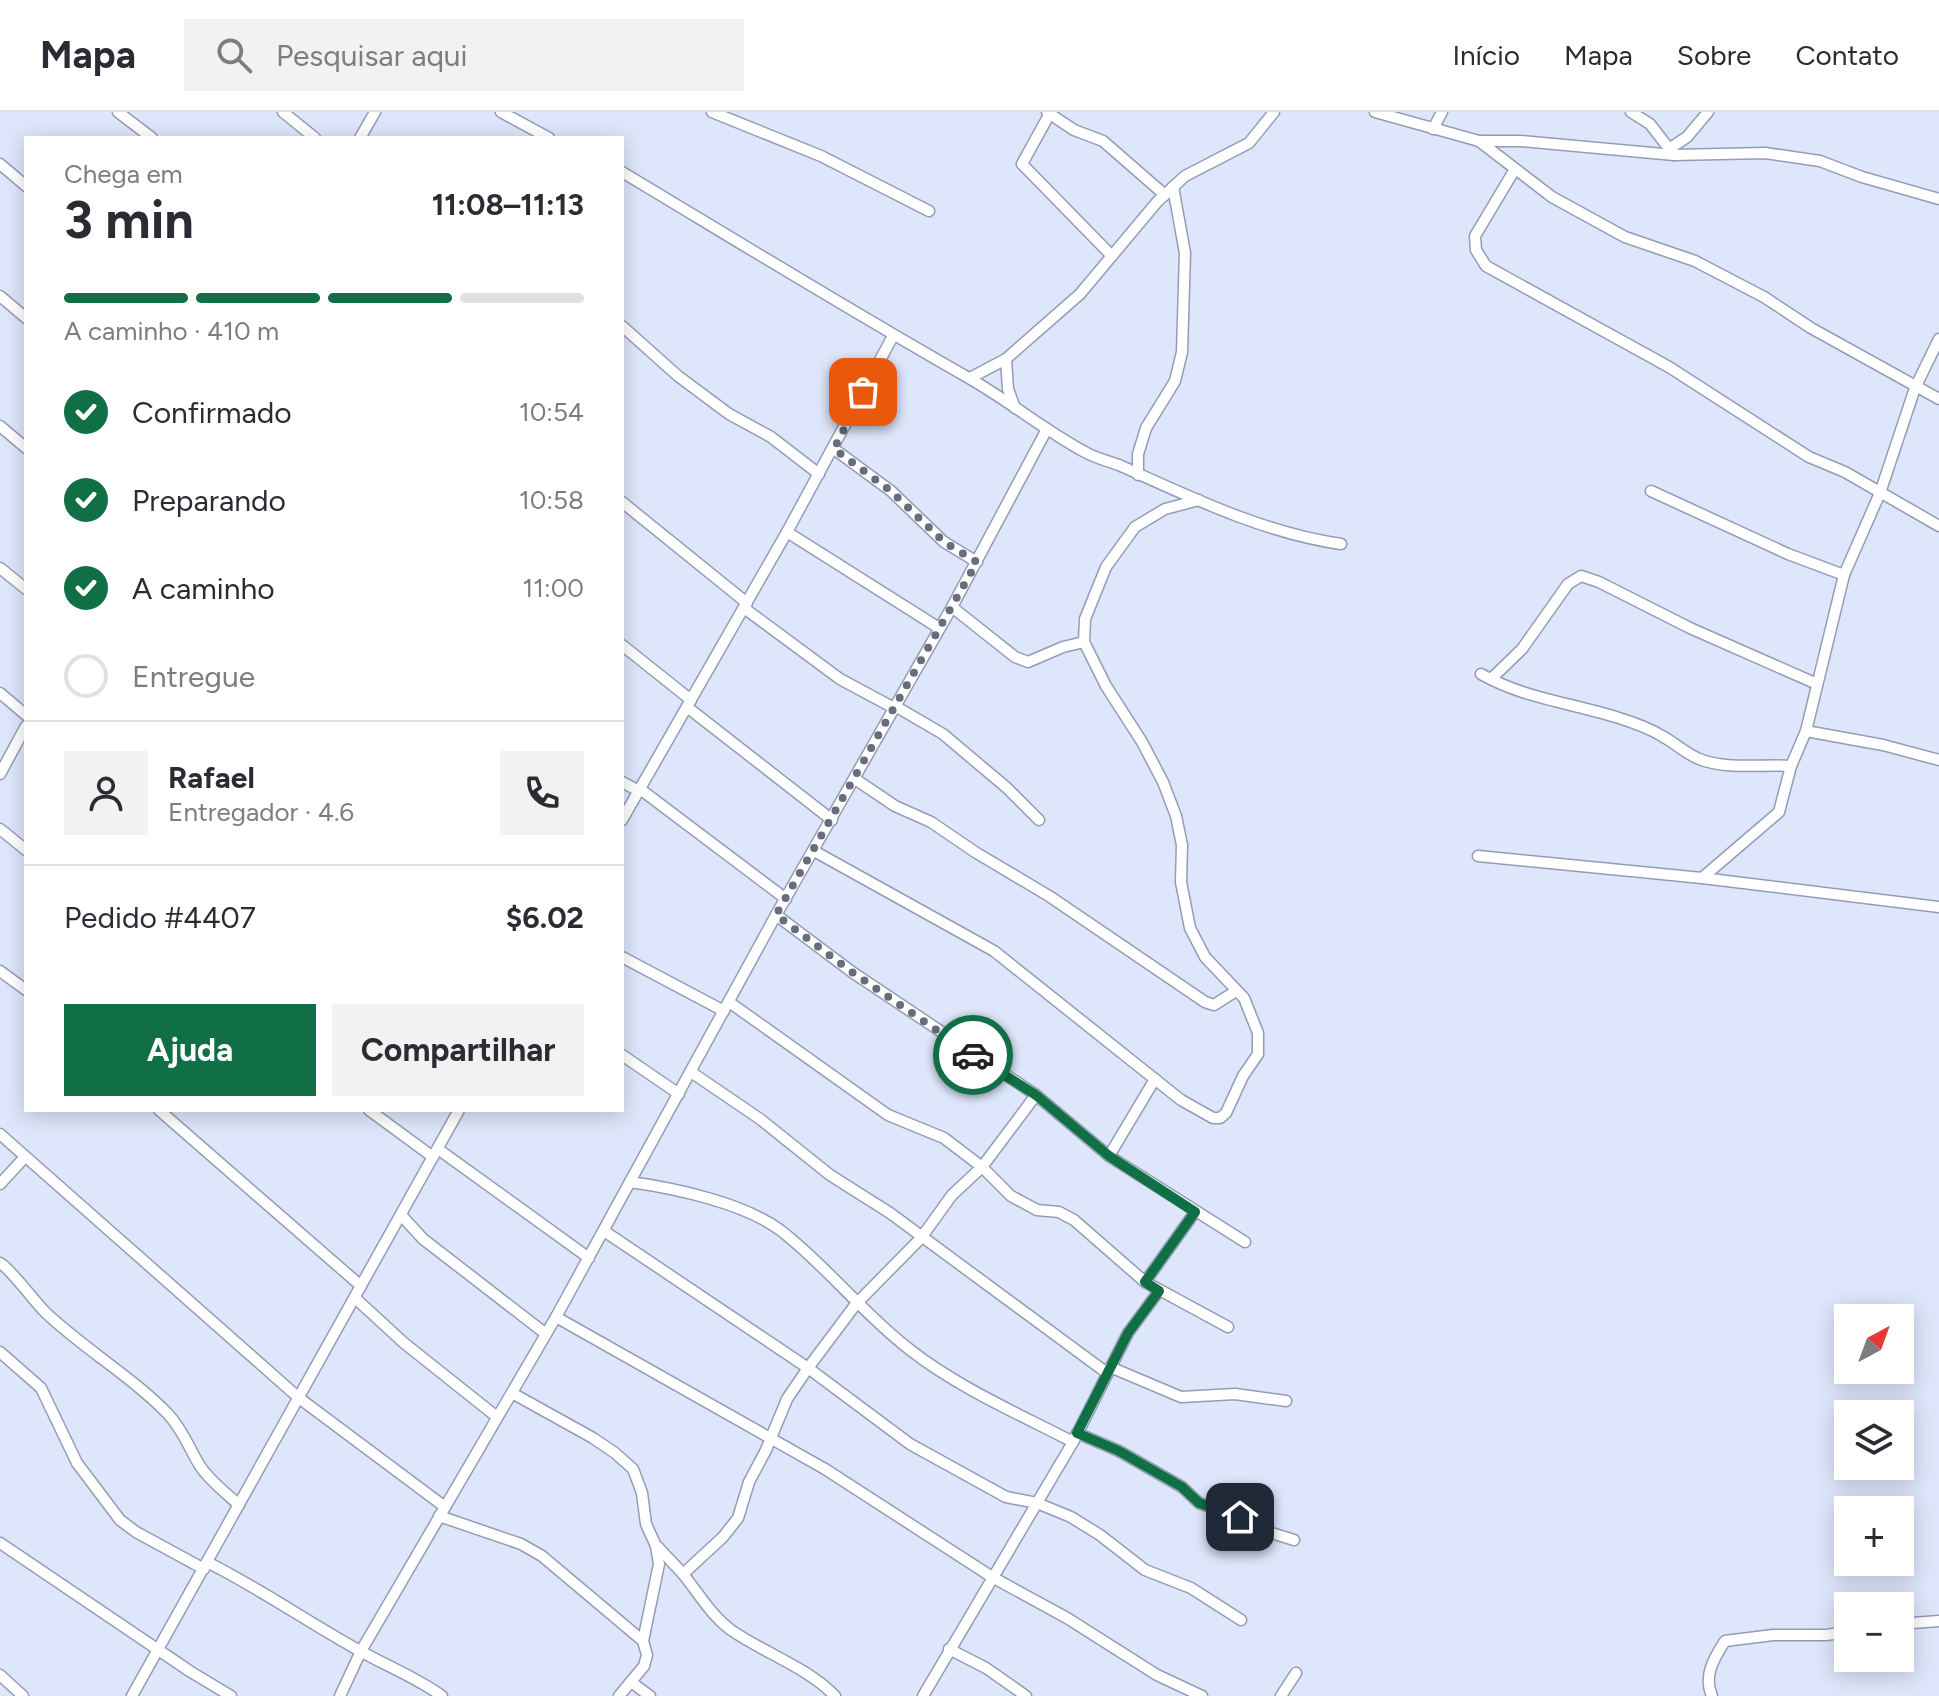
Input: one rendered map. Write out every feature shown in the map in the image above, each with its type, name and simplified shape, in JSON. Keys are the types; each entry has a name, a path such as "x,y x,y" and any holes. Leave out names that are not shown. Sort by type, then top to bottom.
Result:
{"street":[{"path":"118,112 149,136"},
{"path":"283,112 313,136"},
{"path":"361,136 375,112"},
{"path":"501,112 545,136"},
{"path":"712,112 821,156 929,211"},
{"path":"970,378 1006,359 1080,294 1185,176 1249,143 1274,112"},
{"path":"1375,112 1479,141 1521,141 1671,152 1765,153 1820,161 1862,177 1939,199"},
{"path":"1433,129 1442,112"},
{"path":"1631,112 1650,124 1671,152"},
{"path":"1671,152 1708,112"},
{"path":"1112,256 1022,164 1048,113 1074,130 1103,141 1169,191 1185,253 1182,352 1175,381 1146,428 1138,454 1138,475"},
{"path":"1479,141 1552,197 1625,237 1695,261 1764,297 1811,328 1939,399"},
{"path":"0,164 24,184"},
{"path":"1515,169 1475,236 1476,250 1486,266 1669,367 1809,457 1845,472 1939,526"},
{"path":"624,173 893,336 970,378 1087,454 1272,528 1313,540 1341,544"},
{"path":"0,296 24,316"},
{"path":"624,328 708,399 771,437 819,474"},
{"path":"624,816 834,449 893,336"},
{"path":"1702,878 1779,812 1791,766 1806,731 1844,575 1880,493 1915,388 1939,339"},
{"path":"1006,359 1008,389 1015,408"},
{"path":"0,426 24,446"},
{"path":"340,1696 361,1651 589,1258 776,915 977,562 1047,429"},
{"path":"834,449 891,491 944,542 977,562"},
{"path":"1651,491 1788,554 1844,575"},
{"path":"814,851 994,951 1181,1100 1213,1118 1220,1118 1226,1113 1243,1076 1258,1054 1258,1033 1244,998 1205,957 1190,928 1181,882 1182,845 1168,793 1084,642 1085,619 1106,567 1135,527 1165,509 1199,500"},
{"path":"624,504 745,605 840,679 943,734 1007,788 1039,820"},
{"path":"787,532 939,628"},
{"path":"0,568 24,587"},
{"path":"1791,766 1730,766 1702,760 1664,736 1630,722 1528,694 1486,676 1522,649 1568,584 1581,576 1817,684"},
{"path":"952,607 1015,657 1028,662 1084,642"},
{"path":"624,647 832,820"},
{"path":"0,693 24,713"},
{"path":"0,774 24,730"},
{"path":"1806,731 1883,745 1939,760"},
{"path":"855,779 895,806 931,822 1049,896 1205,1002 1214,1005 1236,991"},
{"path":"624,783 639,790 786,899"},
{"path":"0,829 24,848"},
{"path":"1478,856 1702,878 1939,907"},
{"path":"776,915 864,981 1036,1095 1109,1156 1245,1242"},
{"path":"624,958 727,1007 888,1115 944,1138 982,1167 1011,1196 1037,1210 1059,1212 1074,1220 1145,1282 1228,1327"},
{"path":"0,971 24,989"},
{"path":"624,1056 679,1094"},
{"path":"691,1072 760,1119 830,1175 890,1213 1109,1370 1181,1397 1235,1394 1286,1401"},
{"path":"1109,1156 1155,1079"},
{"path":"683,1574 723,1537 738,1518 749,1482 787,1399 808,1368 856,1304 921,1238 939,1210 982,1167 1036,1095"},
{"path":"161,1112 361,1286"},
{"path":"372,1112 589,1258"},
{"path":"132,1696 458,1112"},
{"path":"0,1134 299,1398 442,1512 532,1550 643,1641"},
{"path":"0,1184 25,1157"},
{"path":"630,1182 673,1188 710,1199 777,1227 856,1304 911,1351 975,1390 1075,1438 1119,1451 1182,1487 1207,1506 1294,1540"},
{"path":"1145,1282 1195,1212"},
{"path":"401,1215 423,1239 546,1334"},
{"path":"604,1231 808,1368 910,1444 1006,1497 1037,1503 1071,1517 1145,1570 1191,1588 1241,1620"},
{"path":"0,1263 10,1270 20,1287 49,1315 140,1387 170,1416 186,1436 200,1465 239,1505"},
{"path":"923,1696 1075,1438 1128,1333 1159,1291"},
{"path":"355,1298 404,1343 497,1417"},
{"path":"556,1317 825,1469 992,1577 1067,1618 1157,1675 1202,1696"},
{"path":"0,1352 41,1388 77,1463 120,1520 136,1532 255,1586 361,1651 420,1680 442,1696"},
{"path":"512,1393 593,1438 633,1469 642,1493 646,1524 656,1546 659,1564 643,1641 647,1655 644,1666 619,1696"},
{"path":"0,1543 231,1696"},
{"path":"656,1546 728,1628 826,1687 835,1696"},
{"path":"1914,1623 1939,1621"},
{"path":"1712,1696 1709,1691 1710,1664 1725,1641 1773,1635 1834,1634"},
{"path":"949,1649 986,1668 1026,1696"},
{"path":"1281,1696 1296,1673"},
{"path":"0,1675 23,1696"},
{"path":"631,1682 650,1696"}],"way so far":[{"path":"863,392 834,449 891,491 944,542 977,562 776,915 852,972 973,1055"}],"route":[{"path":"973,1055 1036,1095 1109,1156 1195,1212 1145,1282 1159,1291 1128,1333 1077,1433 1119,1451 1182,1487 1199,1503 1240,1517"}]}
